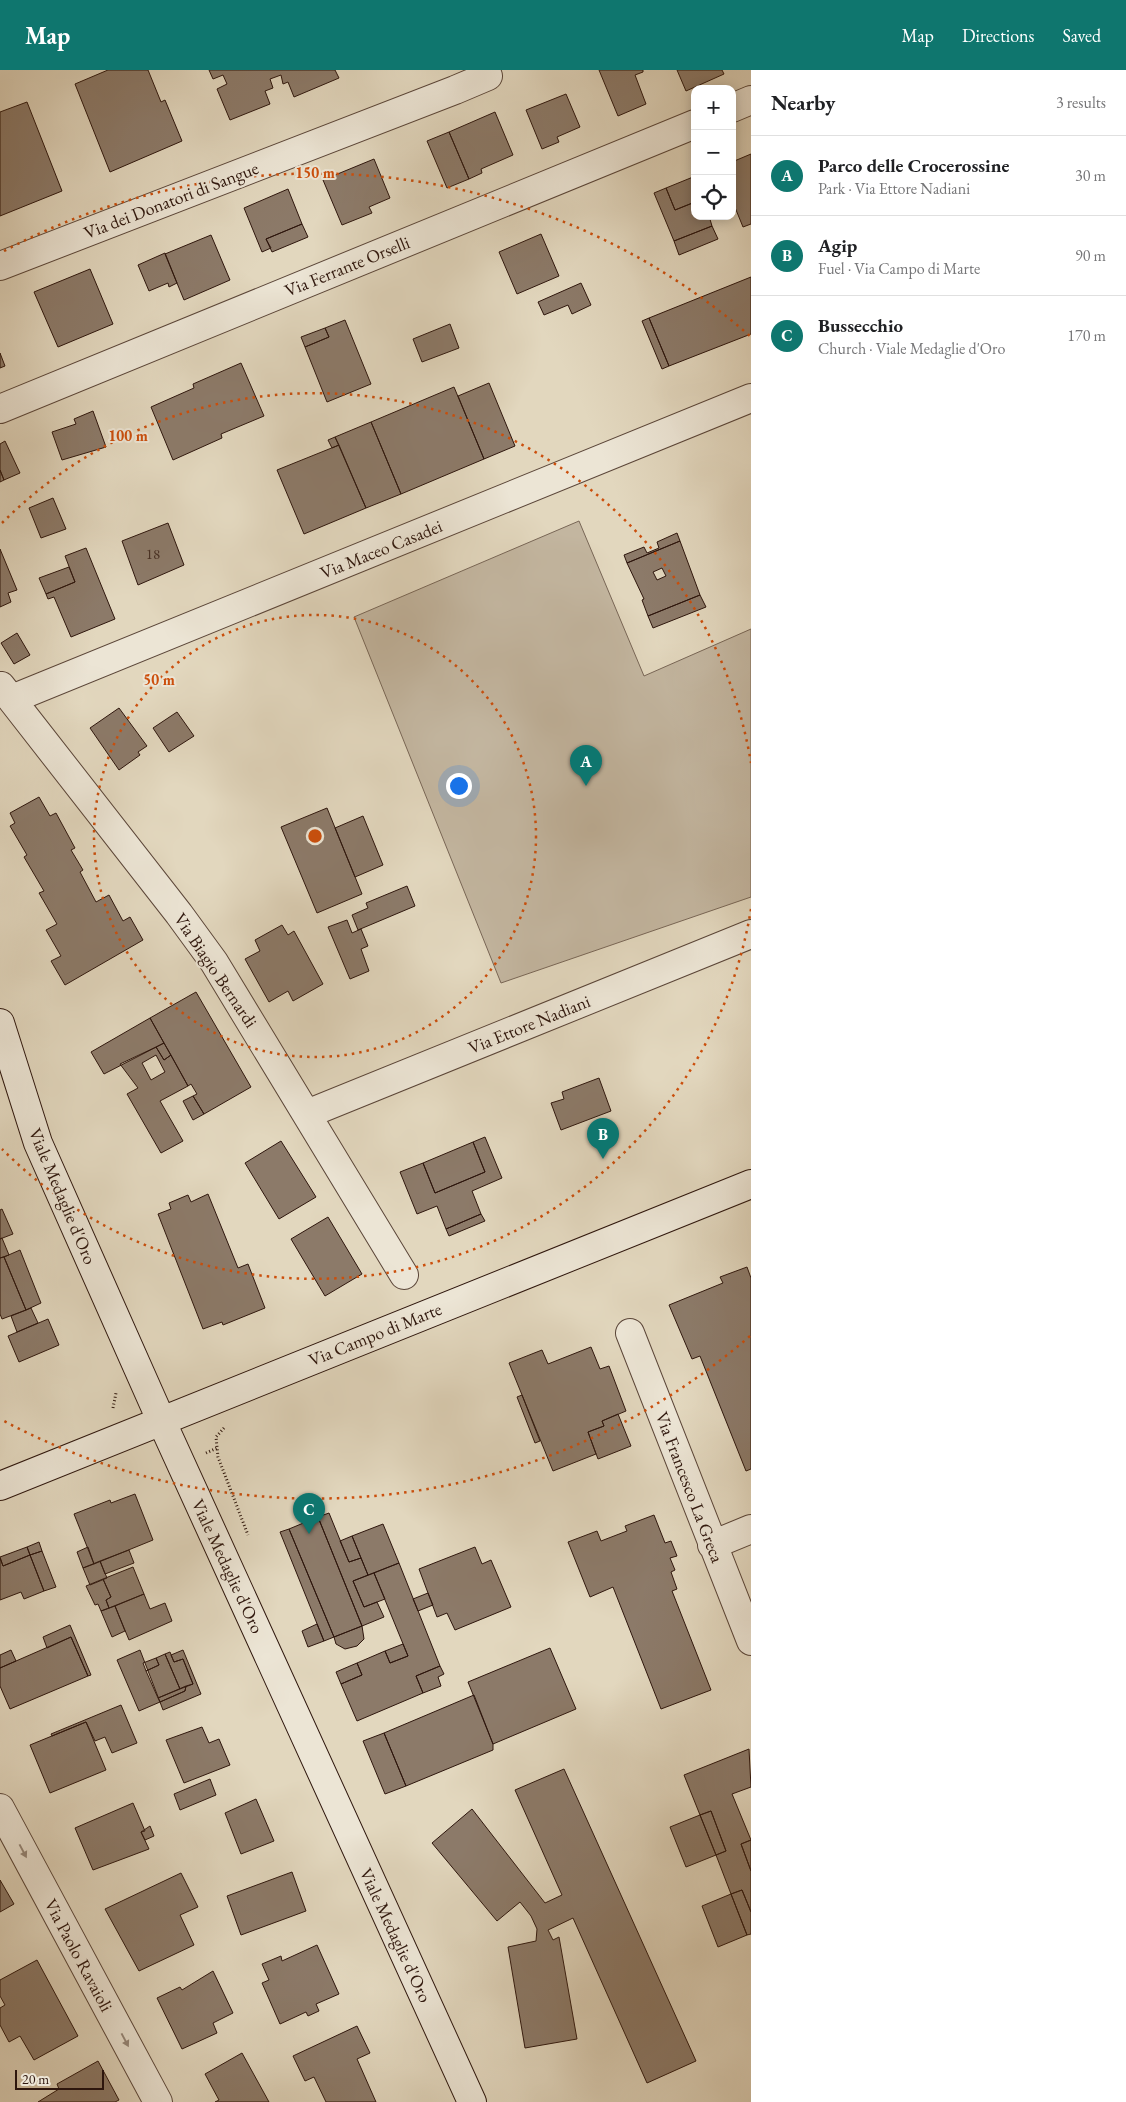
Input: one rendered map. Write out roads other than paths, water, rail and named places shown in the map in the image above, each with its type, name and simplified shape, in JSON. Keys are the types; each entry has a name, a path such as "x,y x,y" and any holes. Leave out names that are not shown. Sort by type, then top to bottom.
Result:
{"street":[{"name":"Via dei Donatori di Sangue","path":"0,266 450,80 488,76 485,70"},
{"path":"736,106 751,100"},
{"name":"Via Ferrante Orselli","path":"0,409 691,126"},
{"name":"Via Maceo Casadei","path":"6,692 751,398"},
{"name":"Via Biagio Bernardi","path":"6,692 208,954 404,1275"},
{"name":"Via Ettore Nadiani","path":"307,1114 751,934"},
{"name":"Viale Medaglie d'Oro","path":"0,1023 38,1143 161,1420 472,2102"},
{"name":"Via Campo di Marte","path":"0,1486 751,1184"},
{"name":"Via Francesco La Greca","path":"630,1333 751,1641"},
{"path":"712,1544 751,1529"},
{"name":"Via Paolo Ravaioli","path":"0,1808 158,2102"}],"place":[{"name":"Parco delle Crocerossine","path":"586,786"},
{"name":"Agip","path":"603,1159"},
{"name":"Bussecchio","path":"309,1534"}]}
